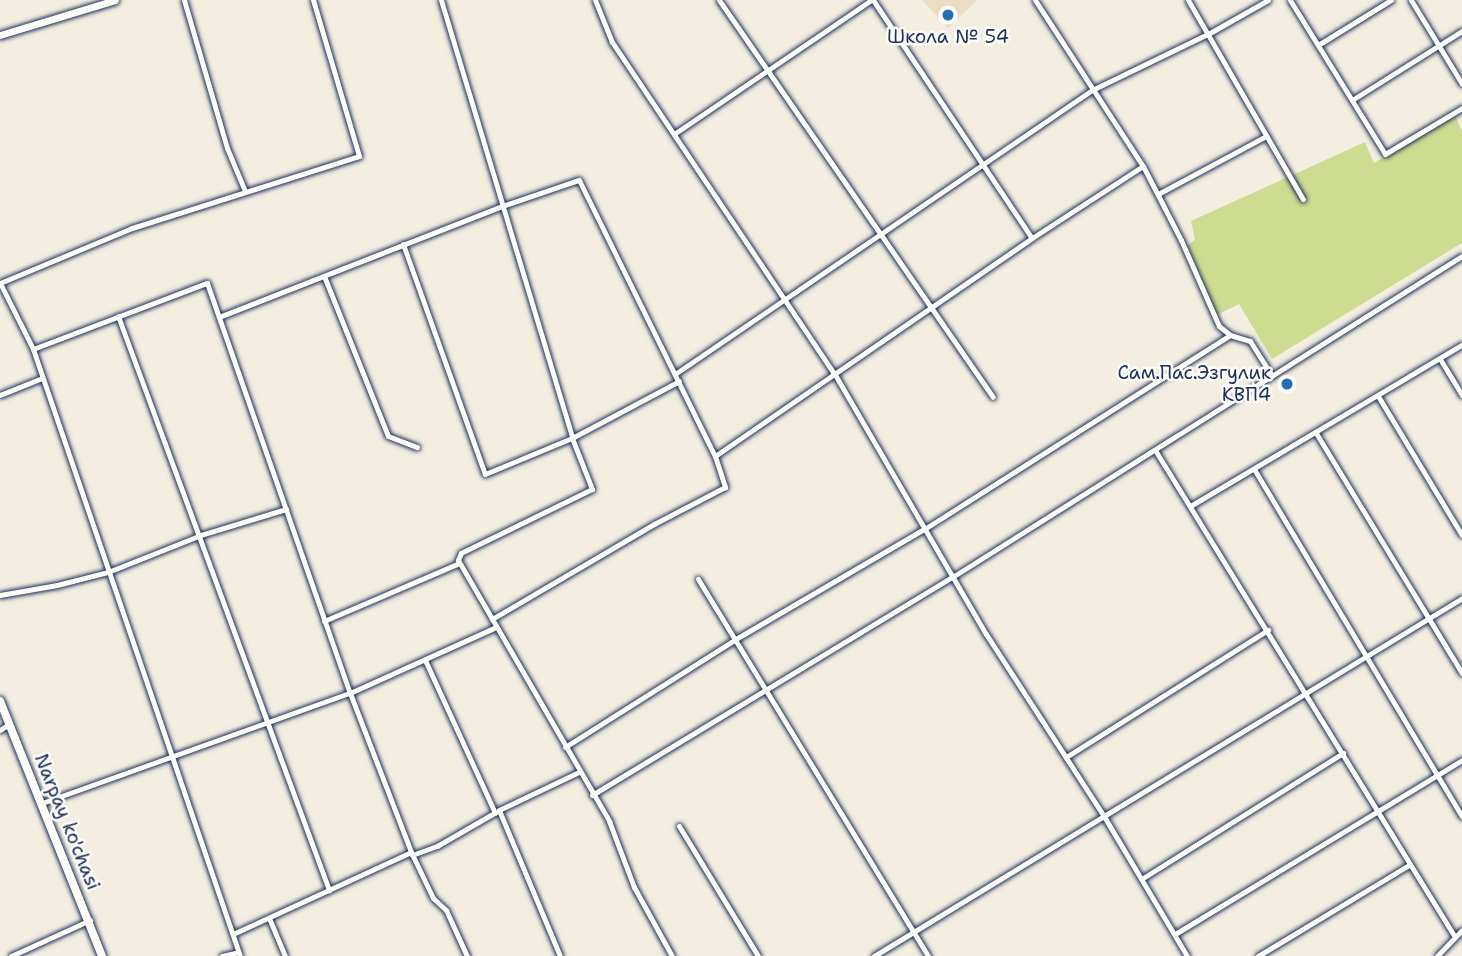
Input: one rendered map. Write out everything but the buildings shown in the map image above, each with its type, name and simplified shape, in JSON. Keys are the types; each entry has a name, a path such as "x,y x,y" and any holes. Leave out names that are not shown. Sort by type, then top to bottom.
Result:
{"main road":[{"name":"Narpay ko'chasi","path":"0,701 90,920 102,956"}],"street":[{"path":"0,35 115,0"},
{"path":"184,0 228,148 245,191"},
{"path":"222,956 239,954 233,934 33,349 0,283 132,228 359,156 313,0"},
{"path":"442,0 572,438 592,489 461,553 459,563 609,821 634,887 671,956"},
{"path":"595,0 612,42 835,373 986,634 1143,878 1187,956"},
{"path":"719,0 993,397"},
{"path":"674,134 872,0 1032,238"},
{"path":"1035,0 1143,166 1181,240 1219,326 1230,335 1250,341 1272,376"},
{"path":"1188,0 1303,199"},
{"path":"403,244 485,474 572,438 677,378 1092,90 1208,34 1268,0"},
{"path":"1290,0 1385,154 1462,108"},
{"path":"1318,45 1391,0"},
{"path":"1411,0 1462,84"},
{"path":"1352,100 1462,31"},
{"path":"1157,194 1266,136"},
{"path":"715,456 1032,238 1143,166"},
{"path":"219,317 502,206 579,180 715,456 725,482 722,491 654,524 492,619"},
{"path":"592,795 763,689 954,576 1462,256"},
{"path":"324,276 388,436 417,447"},
{"path":"33,349 207,283 324,621 412,854 433,898 446,910 467,956"},
{"path":"118,316 330,890"},
{"path":"565,747 734,640 926,527 1230,335"},
{"path":"1192,505 1462,345"},
{"path":"1440,359 1462,395"},
{"path":"0,395 42,378"},
{"path":"1378,396 1462,534"},
{"path":"1316,433 1462,673"},
{"path":"1155,450 1192,505 1455,937"},
{"path":"1254,469 1462,817"},
{"path":"0,595 108,572 201,535 286,509"},
{"path":"324,621 459,563"},
{"path":"698,579 928,956"},
{"path":"874,956 977,891 1105,818 1462,598"},
{"path":"41,803 350,692 496,626"},
{"path":"1066,757 1268,629"},
{"path":"425,660 497,811 560,956"},
{"path":"0,730 9,724"},
{"path":"1143,878 1343,753"},
{"path":"1175,934 1462,760"},
{"path":"233,934 412,854 437,846 497,811 579,772"},
{"path":"679,826 758,956"},
{"path":"1258,956 1409,865"},
{"path":"269,918 285,956"},
{"path":"11,956 90,920"},
{"path":"1437,956 1462,930"}],"shaded area":[{"name":"Школа № 54","path":"922,0 977,0 948,28"}],"green space":[{"path":"1455,115 1462,131 1462,243 1272,359 1239,304 1217,315 1188,246 1195,239 1191,221 1365,142 1374,163"}],"place":[{"name":"Школа № 54","path":"948,15"},
{"name":"Сам.Пас.Эзгулик КВП4","path":"1287,384"}]}
